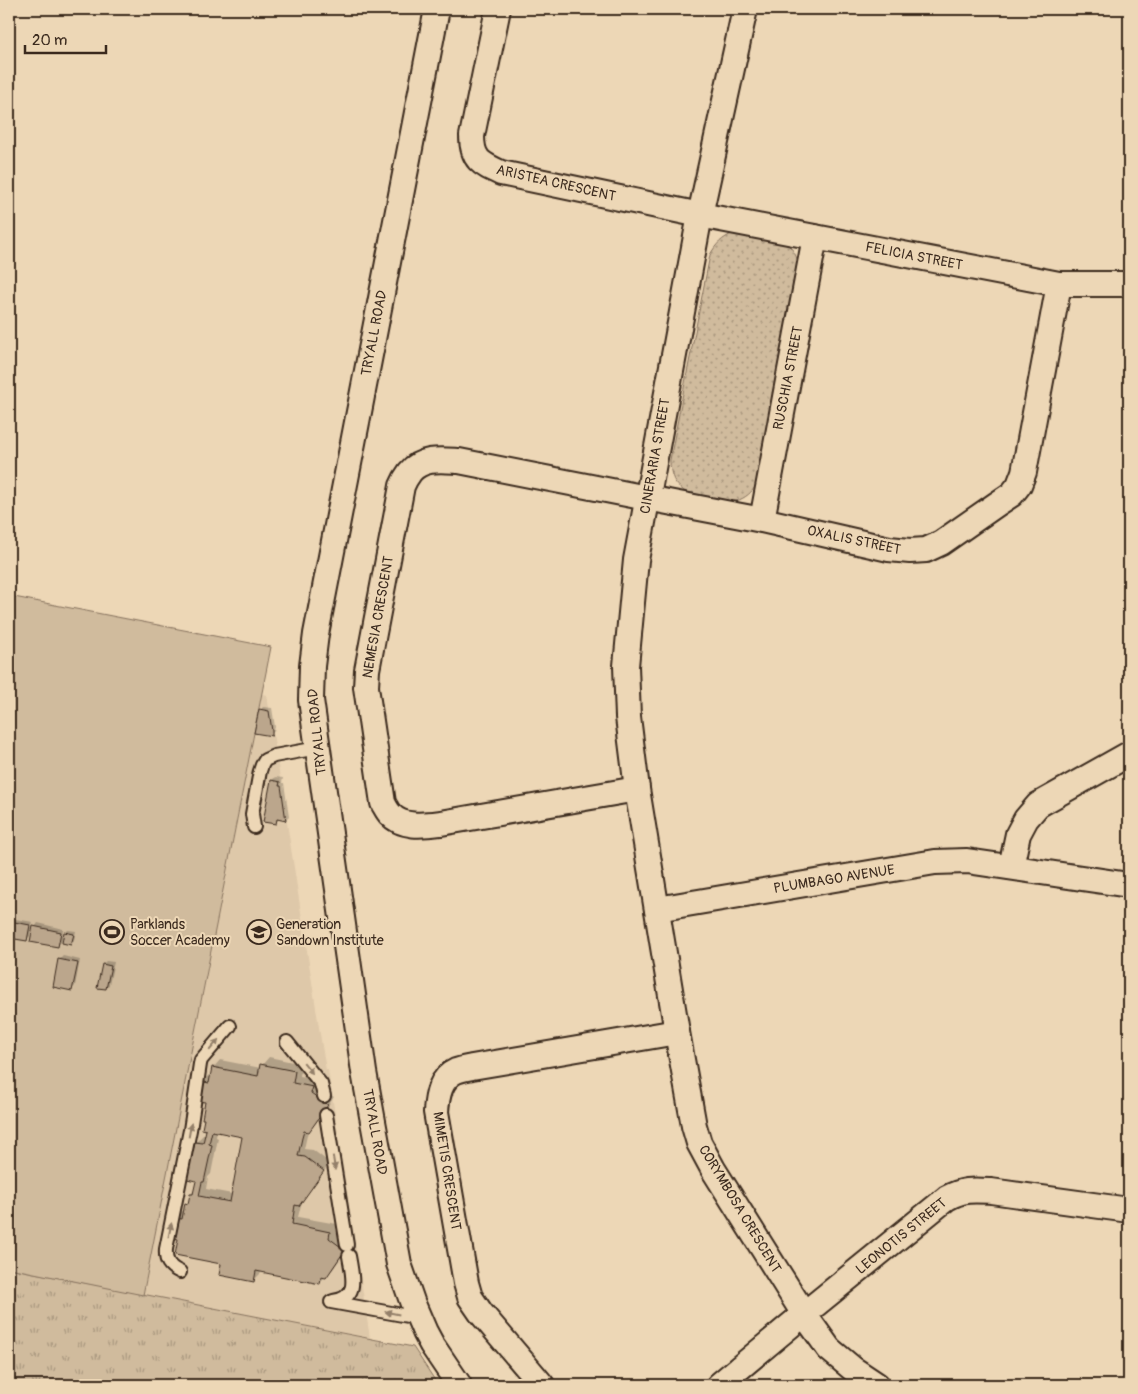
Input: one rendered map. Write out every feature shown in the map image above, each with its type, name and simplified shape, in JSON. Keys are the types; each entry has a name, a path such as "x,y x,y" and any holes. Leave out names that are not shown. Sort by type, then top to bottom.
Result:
{"street":[{"name":"TRYALL ROAD","path":"437,9 316,634 312,666 311,700 364,1072 399,1264 419,1318 432,1345 459,1385"},
{"name":"ARISTEA CRESCENT","path":"498,9 472,136 472,149 478,159 488,167 501,173 700,215"},
{"name":"CINERARIA STREET","path":"657,909 637,789 628,717 626,666 636,560 700,215 745,9"},
{"name":"FELICIA STREET","path":"700,215 1059,284 1129,284"},
{"name":"RUSCHIA STREET","path":"762,520 815,237"},
{"name":"OXALIS STREET","path":"647,498 762,520 889,548 910,551 926,550 1012,494 1019,485 1024,472 1059,284"},
{"name":"NEMESIA CRESCENT","path":"637,789 441,823 417,825 402,822 390,815 383,803 366,687 367,670 402,486 410,471 422,462 438,459 459,461 647,498"},
{"path":"1011,867 1018,834 1026,819 1038,805 1129,754"},
{"name":"PLUMBAGO AVENUE","path":"657,909 935,862 967,861 1129,885"},
{"name":"CORYMBOSA CRESCENT","path":"657,909 677,1032 694,1126 699,1143 713,1169 804,1314 829,1349 853,1369 877,1385"},
{"name":"MIMETIS CRESCENT","path":"542,1385 481,1313 470,1297 436,1112 437,1095 444,1080 455,1071 677,1032"},
{"name":"LEONOTIS STREET","path":"804,1314 947,1198 957,1192 968,1190 991,1191 1129,1210"},
{"path":"720,1385 804,1314"}],"lane":[{"path":"254,827 252,814 262,765 269,757 318,748"},
{"path":"180,1272 168,1264 165,1256 188,1139 200,1064 201,1060 230,1026"},
{"path":"287,1042 321,1084 324,1096"},
{"path":"326,1115 353,1284 347,1297 331,1302 419,1318"}],"shaded area":[{"name":"Generation Sandown Institute","path":"262,694 267,695 370,1338 143,1295"}],"green space":[{"path":"734,233 777,239 793,250 798,262 757,484 746,496 740,500 732,501 700,497 684,491 674,479 670,460 710,255 720,242"},
{"name":"Parklands Soccer Academy","path":"9,596 271,647 143,1295 9,1268"},
{"path":"9,1268 413,1347 438,1385 9,1385"}],"building":[{"path":"259,709 269,711 272,736 254,733"},
{"path":"271,780 280,782 279,786 281,786 286,821 277,819 276,824 263,822"},
{"path":"9,921 30,925 27,941 9,938"},
{"path":"33,926 61,932 58,947 30,942"},
{"path":"64,932 74,934 71,945 62,943"},
{"path":"58,959 78,963 72,991 53,987"},
{"path":"102,964 111,966 106,989 97,988"},
{"path":"260,1064 295,1071 293,1083 313,1087 311,1093 328,1105 309,1132 304,1131 298,1156 305,1157 324,1171 299,1206 295,1205 292,1224 330,1232 329,1238 345,1250 326,1278 321,1277 320,1284 256,1271 254,1282 219,1275 221,1264 175,1255 178,1239 170,1237 174,1218 182,1219 185,1203 188,1204 190,1194 193,1194 196,1181 187,1179 187,1177 195,1142 203,1143 206,1130 202,1129 205,1102 197,1101 200,1081 209,1083 212,1067 258,1076","holes":["212,1131 242,1137 230,1202 199,1196 212,1145 209,1144"]}],"place":[{"name":"Parklands Soccer Academy","path":"112,932"},
{"name":"Generation Sandown Institute","path":"259,932"}]}
